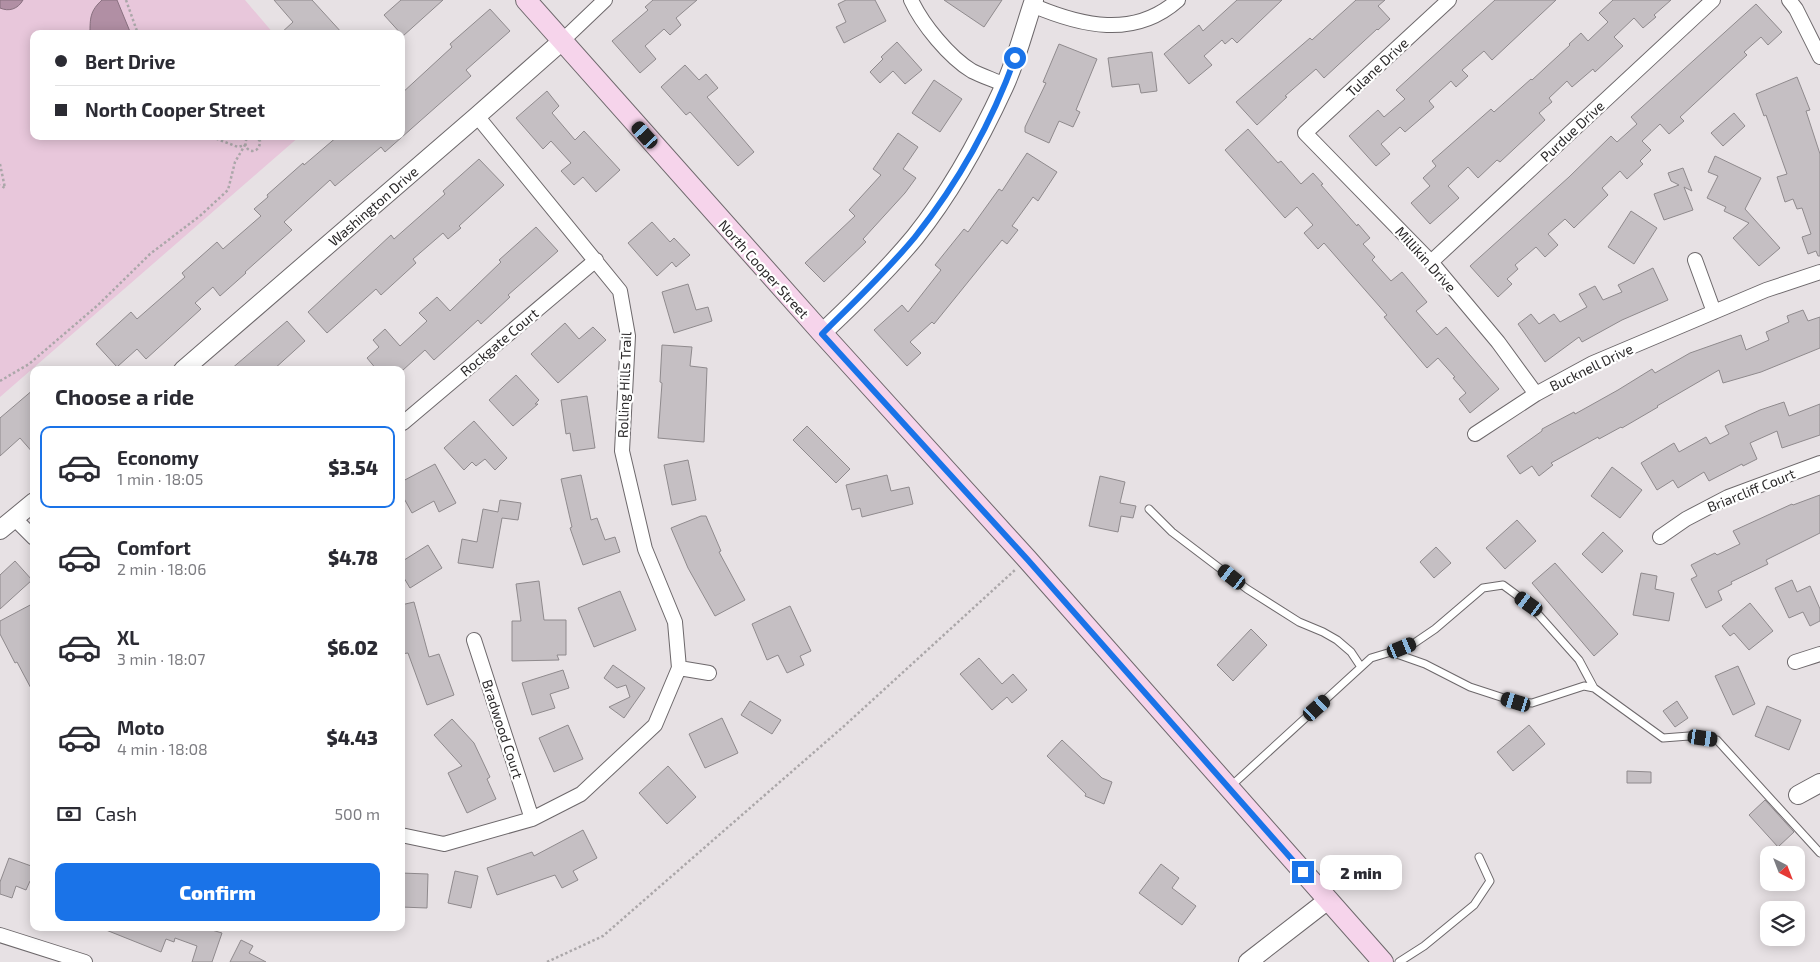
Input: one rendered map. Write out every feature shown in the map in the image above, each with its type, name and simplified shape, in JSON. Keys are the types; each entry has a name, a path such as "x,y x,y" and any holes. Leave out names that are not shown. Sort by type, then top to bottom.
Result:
{"main road":[{"name":"North Cooper Street","path":"526,0 822,334 1027,559 1383,962"}],"street":[{"path":"562,41 604,0"},
{"path":"911,0 916,12 939,43 972,70 1005,85"},
{"path":"822,334 872,285 915,237 953,184 986,125 1005,85 1033,3 1057,15 1081,22 1106,26 1152,18 1178,0"},
{"name":"Tulane Drive","path":"1305,133 1449,0"},
{"name":"Purdue Drive","path":"1431,262 1713,0"},
{"path":"1789,0 1796,9 1820,57"},
{"name":"Washington Drive","path":"188,366 562,41"},
{"name":"Rolling Hills Trail","path":"405,836 444,844 532,819 581,794 655,725 679,668 675,622 645,549 622,451 628,336 620,291 477,116"},
{"name":"Millikin Drive","path":"1305,133 1431,262 1498,342 1536,394"},
{"name":"Rockgate Court","path":"405,421 596,260"},
{"path":"1694,260 1714,312"},
{"name":"Bucknell Drive","path":"1476,434 1536,394 1593,363 1766,290 1820,272"},
{"name":"Briarcliff Court","path":"1660,537 1686,519 1728,496 1820,463"},
{"path":"0,530 30,505"},
{"path":"15,518 30,534"},
{"name":"Bradwood Court","path":"474,640 532,819"},
{"path":"1795,662 1820,654"},
{"path":"679,668 709,673"},
{"path":"1798,795 1820,783"},
{"path":"1248,962 1328,900"},
{"path":"0,935 85,962"}],"lane":[{"path":"1149,509 1172,532 1247,589 1299,622 1337,640 1351,652 1361,667"},
{"path":"1229,788 1371,658 1413,644 1483,588 1503,585 1529,604 1579,660 1594,688"},
{"path":"1391,652 1425,664 1470,687 1516,702 1532,703 1584,686 1594,688 1662,738 1689,736 1717,740 1820,853"},
{"path":"1399,962 1424,946 1474,905 1490,881 1479,857"}],"path":[{"path":"126,0 137,30"},
{"path":"221,140 238,146 245,145"},
{"path":"0,381 28,364 98,305 150,254 201,215 228,190 235,162 247,140"},
{"path":"245,145 250,151 258,149 260,141 258,140"},
{"path":"0,164 5,188 0,185"},
{"path":"547,962 603,936 828,740 1027,559"}],"shaded area":[{"path":"0,0 245,0 271,30 30,30 30,140 295,140 36,366 30,366 30,371 0,397"},
{"path":"0,0 23,0 16,8 7,10 0,8"},
{"path":"102,0 117,0 129,30 90,30 90,23 95,8"}],"building":[{"path":"274,0 312,0 339,30 284,30 293,22"},
{"path":"401,0 443,0 405,34 405,30 398,30 384,15"},
{"path":"653,0 697,0 676,18 681,25 670,35 664,29 645,46 656,59 640,73 612,41 648,10 645,7"},
{"path":"846,0 875,0 886,21 844,43 836,27 846,22 838,4"},
{"path":"944,0 1002,0 984,27"},
{"path":"1237,0 1282,0 1237,43 1232,38 1225,44 1222,40 1204,56 1212,65 1189,84 1164,54 1199,25 1203,31"},
{"path":"1356,0 1385,0 1378,6 1390,19 1324,78 1316,69 1285,96 1287,97 1257,125 1236,102 1310,38 1312,40"},
{"path":"1495,0 1556,0 1492,60 1484,51 1462,70 1468,76 1456,87 1451,81 1429,101 1434,107 1405,132 1400,127 1381,144 1390,154 1376,166 1349,136 1378,110 1384,117 1405,99 1396,90"},
{"path":"1613,0 1671,0 1643,28 1634,18 1614,37 1623,46 1595,72 1593,69 1572,87 1567,81 1549,98 1552,102 1539,113 1545,120 1500,162 1497,160 1478,178 1468,167 1448,186 1459,198 1430,224 1411,203 1430,186 1423,178 1436,166 1432,161 1491,109 1494,112 1532,80 1581,33 1588,41 1608,22 1599,13"},
{"path":"1756,4 1782,32 1768,45 1761,37 1744,52 1747,55 1680,117 1684,121 1669,134 1660,124 1642,141 1651,150 1640,161 1643,164 1627,179 1620,171 1602,188 1608,195 1574,228 1565,219 1548,234 1558,245 1545,257 1536,247 1515,265 1518,269 1507,279 1512,284 1498,297 1470,266 1569,177 1611,136 1617,142 1637,124 1631,117"},
{"path":"490,9 510,31 466,70 471,76 405,134 405,90 452,47 450,44"},
{"path":"897,42 922,70 905,84 893,71 880,83 870,72 883,59 881,57"},
{"path":"1059,44 1097,59 1076,110 1080,112 1073,127 1059,121 1049,143 1025,132 1025,127 1046,83 1043,82"},
{"path":"1152,52 1157,91 1141,93 1139,84 1112,87 1108,58"},
{"path":"685,65 699,80 706,74 718,88 707,97 754,152 738,166 690,112 686,115 661,87"},
{"path":"1797,77 1810,110 1806,111 1820,154 1820,256 1818,256 1816,251 1808,254 1802,237 1811,234 1802,208 1797,209 1793,199 1785,202 1777,177 1787,174 1766,115 1764,116 1756,94"},
{"path":"934,80 962,99 940,132 912,113"},
{"path":"547,91 559,106 552,113 575,140 584,131 620,170 596,192 583,177 574,185 561,171 571,163 551,141 543,149 516,118"},
{"path":"1734,113 1745,126 1723,146 1711,133"},
{"path":"1248,129 1278,163 1281,161 1301,184 1313,173 1323,184 1321,185 1370,238 1363,244 1375,257 1372,260 1391,281 1402,272 1427,302 1416,311 1437,335 1446,327 1499,389 1470,413 1459,399 1466,393 1438,358 1427,368 1384,317 1387,315 1324,243 1318,249 1304,233 1313,225 1297,207 1285,218 1225,150"},
{"path":"898,133 918,147 903,169 916,178 905,193 863,239 866,242 824,282 805,263 855,216 849,210 881,175 873,169"},
{"path":"333,140 399,140 385,152 381,147 335,186 330,180 284,222 292,230 220,296 213,287 195,303 201,309 146,359 137,349 116,366 96,344 131,312 137,319 185,277 182,273 217,242 223,249 261,216 254,209 268,197 267,195 303,163 304,165"},
{"path":"1027,153 1057,172 1038,201 1033,197 1012,226 1018,230 1007,244 1002,240 934,324 932,322 910,342 921,353 907,366 874,330 902,305 908,312 941,270 935,265 964,229 968,232 999,189 1002,191"},
{"path":"1715,156 1761,178 1745,209 1780,248 1759,266 1733,238 1749,223 1724,211 1726,207 1707,198 1718,176 1708,172"},
{"path":"479,159 504,185 459,226 461,228 448,239 443,233 413,259 416,263 381,295 376,289 327,333 308,312 391,235 394,239 445,194 443,191"},
{"path":"1683,168 1692,191 1684,187 1693,210 1664,220 1654,194 1679,185 1671,181 1668,173"},
{"path":"1631,211 1657,228 1634,264 1608,247"},
{"path":"652,222 670,242 674,238 690,255 676,267 672,262 657,276 628,243"},
{"path":"536,227 558,251 508,295 510,297 481,324 478,320 434,360 425,350 405,368 405,366 374,366 367,358 379,347 373,340 385,329 400,346 427,321 419,313 437,297 450,311 501,262 499,260"},
{"path":"1653,268 1668,300 1622,320 1582,342 1579,337 1545,362 1518,324 1531,314 1539,324 1554,314 1560,322 1587,307 1579,294 1595,286 1603,300 1622,292 1618,285"},
{"path":"688,284 696,310 708,307 712,321 674,333 662,292"},
{"path":"1803,310 1808,321 1820,317 1820,348 1761,372 1723,383 1719,370 1622,428 1599,439 1598,437 1551,463 1553,465 1539,476 1532,466 1520,474 1507,456 1542,431 1542,429 1574,412 1575,414 1652,369 1655,373 1690,353 1741,335 1746,350 1769,340 1766,332 1789,322 1787,316"},
{"path":"287,321 305,341 277,366 235,366"},
{"path":"565,323 579,339 593,327 606,340 558,383 531,354"},
{"path":"662,345 692,347 690,366 707,368 704,442 658,438 662,383 660,382"},
{"path":"516,375 539,400 535,404 538,404 513,426 489,400"},
{"path":"30,392 30,449 20,438 0,456 0,418"},
{"path":"587,396 595,448 573,451 570,433 566,434 561,400"},
{"path":"1784,402 1789,416 1820,404 1820,435 1782,448 1777,431 1750,443 1757,459 1743,466 1742,464 1709,481 1704,472 1678,488 1673,480 1657,490 1641,463 1674,443 1679,452 1706,437 1710,444 1729,434 1725,426 1760,410"},
{"path":"474,421 507,458 495,470 485,459 476,466 472,462 464,470 444,448"},
{"path":"807,426 850,469 836,483 793,440"},
{"path":"688,460 696,500 672,505 664,465"},
{"path":"435,464 456,503 439,512 434,501 412,513 405,500 405,480"},
{"path":"1612,467 1642,490 1620,518 1591,496"},
{"path":"581,475 591,520 597,518 605,540 615,537 620,552 583,565 570,528 572,527 561,479"},
{"path":"887,475 891,491 909,487 913,504 862,517 860,508 852,510 846,485"},
{"path":"1100,476 1125,482 1120,503 1136,506 1133,518 1121,516 1118,532 1089,526"},
{"path":"1820,495 1820,533 1766,560 1768,564 1731,582 1732,584 1718,591 1722,600 1706,608 1691,579 1697,576 1691,565 1715,553 1717,555 1740,544 1733,531 1792,504"},
{"path":"500,500 521,503 518,520 502,518 493,568 458,563 462,539 477,542 483,509 498,512"},
{"path":"701,516 706,516 721,551 719,552 745,600 715,616 688,568 671,528"},
{"path":"1517,520 1536,541 1505,569 1486,548"},
{"path":"1603,532 1623,551 1602,573 1582,554"},
{"path":"428,545 442,568 410,588 405,580 405,559"},
{"path":"1436,547 1451,563 1434,578 1420,562"},
{"path":"15,561 30,578 30,582 0,609 0,575"},
{"path":"1555,563 1618,634 1594,656 1532,583"},
{"path":"1641,573 1657,576 1655,589 1674,593 1669,621 1633,615"},
{"path":"1792,580 1797,592 1810,586 1820,609 1820,621 1810,626 1803,612 1789,618 1775,588"},
{"path":"539,581 544,620 566,620 566,655 557,655 559,660 512,661 512,621 521,621 516,584"},
{"path":"620,591 636,630 594,647 578,608"},
{"path":"414,602 429,657 439,654 454,695 427,705 408,653 405,653 405,604"},
{"path":"1750,603 1773,631 1749,650 1734,633 1730,636 1722,626"},
{"path":"30,605 30,686 0,634 0,621"},
{"path":"790,606 811,651 800,656 804,665 787,673 778,655 767,660 752,624"},
{"path":"1251,629 1267,645 1233,681 1217,665"},
{"path":"979,658 1002,684 1013,674 1027,690 1012,703 1007,697 992,710 960,674"},
{"path":"613,665 645,688 624,718 609,707 630,697 626,685 617,688 604,678"},
{"path":"1738,666 1755,704 1733,715 1715,676"},
{"path":"563,670 569,688 550,694 555,708 532,715 522,683"},
{"path":"750,701 781,720 772,734 741,715"},
{"path":"1677,701 1688,718 1675,727 1663,711"},
{"path":"1767,706 1801,720 1789,750 1755,736"},
{"path":"722,718 738,753 705,768 689,734"},
{"path":"452,719 474,743 490,777 487,779 496,799 467,813 448,773 462,766 434,735"},
{"path":"568,725 583,759 554,772 539,738"},
{"path":"1529,725 1545,744 1513,771 1497,752"},
{"path":"1062,740 1102,778 1112,782 1104,804 1085,796 1086,794 1047,756"},
{"path":"668,766 696,797 667,824 639,793"},
{"path":"1627,771 1651,772 1651,783 1627,783"},
{"path":"1765,800 1794,832 1777,846 1749,815"},
{"path":"583,830 597,858 573,871 578,880 562,888 555,875 497,895 487,868 532,852 534,856"},
{"path":"9,858 30,866 30,881 26,890 16,886 12,898 0,894 0,882"},
{"path":"1161,864 1179,878 1172,888 1196,906 1182,925 1139,893"},
{"path":"455,871 478,876 471,908 448,903"},
{"path":"405,873 428,874 427,908 405,907"},
{"path":"108,931 215,931 222,933 212,962 192,962 197,946 175,938 174,942 166,939 161,952"},
{"path":"241,940 253,946 249,953 266,962 230,962"}],"route":[{"path":"1015,58 1005,85 986,125 953,184 915,237 872,285 822,334 1027,559 1303,872"}]}
